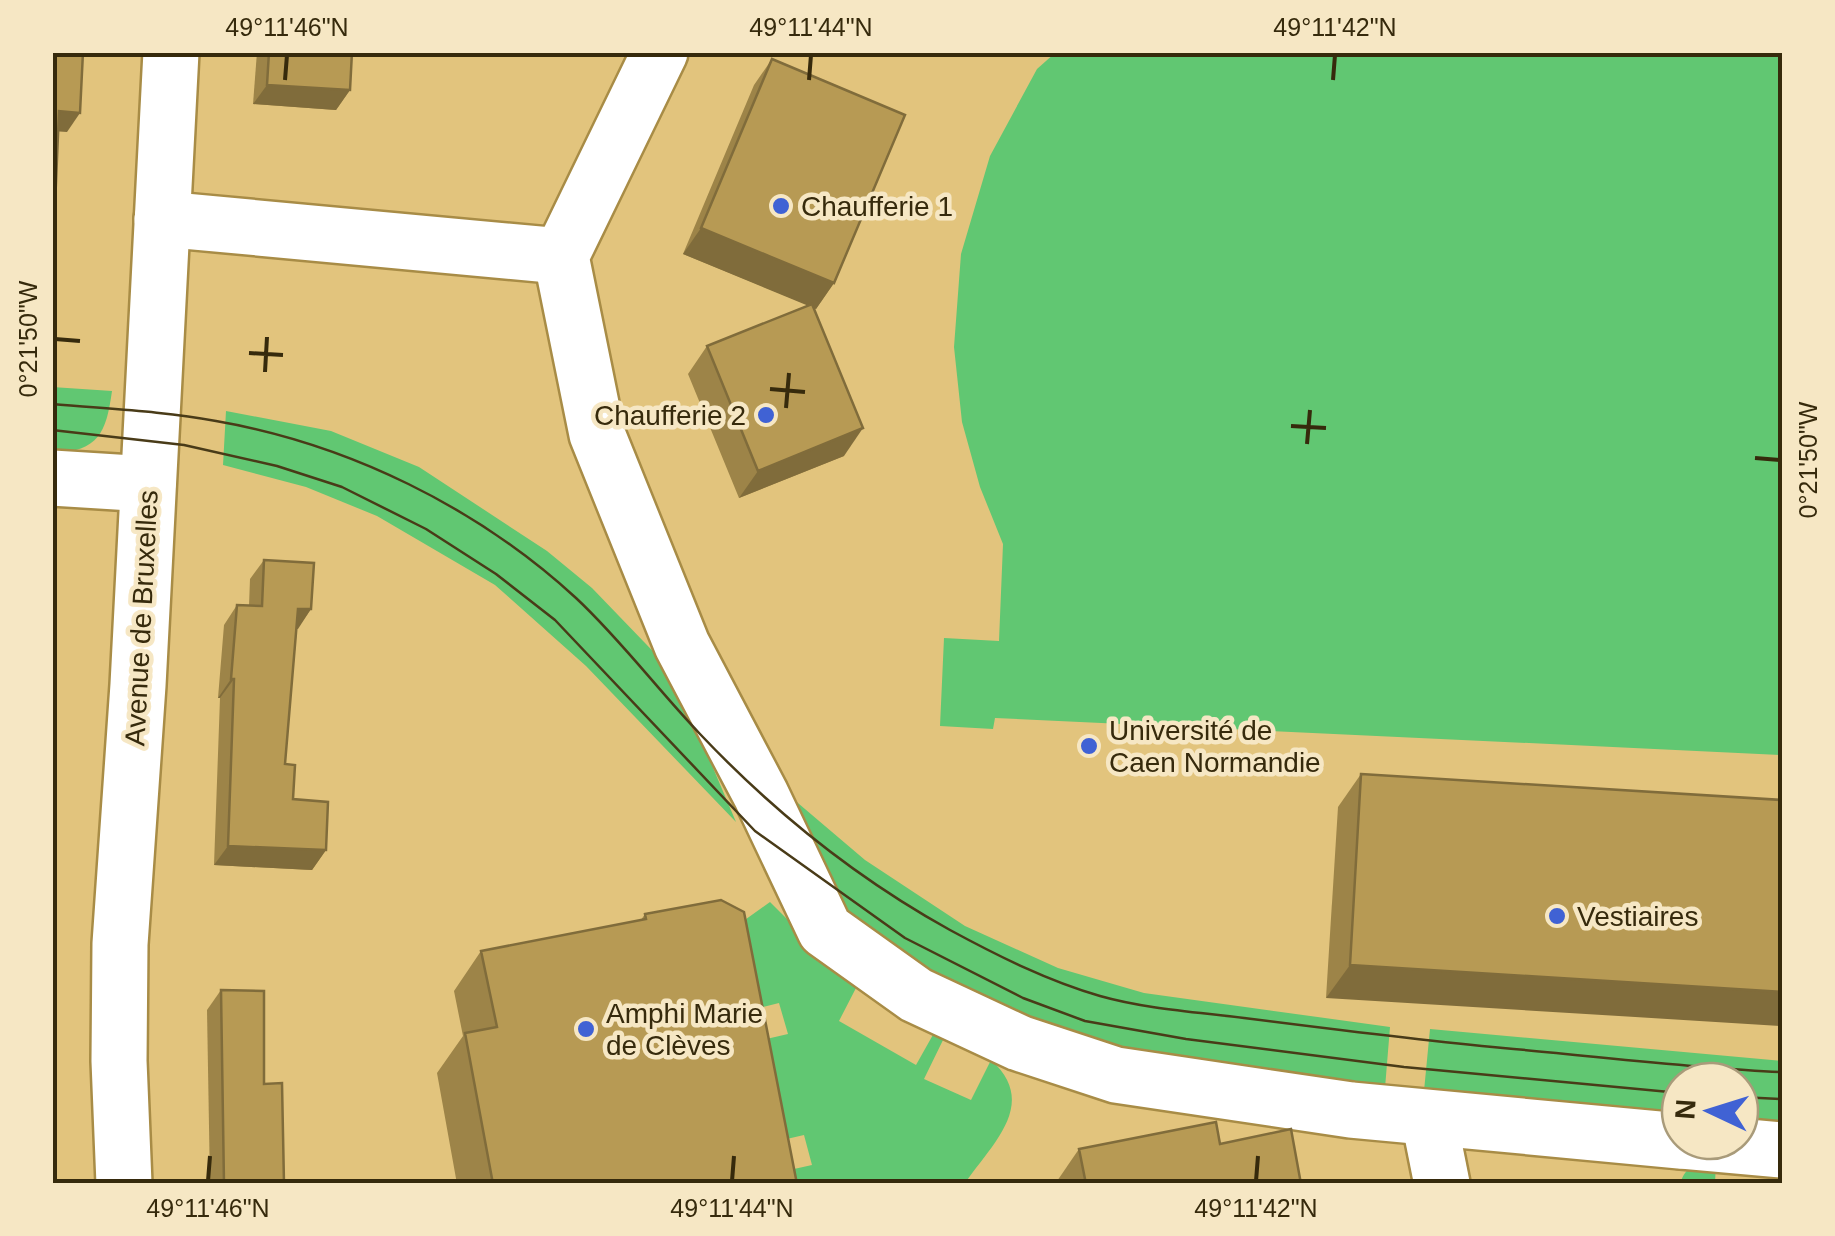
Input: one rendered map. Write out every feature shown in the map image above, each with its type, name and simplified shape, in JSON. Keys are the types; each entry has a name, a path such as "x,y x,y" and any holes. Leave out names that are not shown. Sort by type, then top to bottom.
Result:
{"street":[{"name":"Avenue de Bruxelles","path":"124,1184 118,1061 120,944 172,52"},
{"path":"660,52 560,256 597,434 682,645 824,930 916,996 1018,1043 1116,1075 1429,1119 1660,1139"},
{"path":"162,219 560,256"},
{"path":"52,478 148,484"},
{"path":"1429,1119 1442,1184"}],"green space":[{"path":"1055,53 1782,53 1782,755 995,718 993,729 940,726 944,638 999,641 1003,544 980,487 962,422 954,347 961,254 990,156 1037,69"},
{"path":"52,387 112,391 103,429 90,444 53,453"},
{"path":"226,411 331,431 419,467 547,551 592,588 672,671 736,822 586,666 495,585 377,516 306,487 223,465"},
{"path":"792,798 865,860 965,926 1058,968 1144,993 1390,1027 1385,1088 1139,1059 993,1013 848,926"},
{"path":"770,902 856,988 839,1021 916,1065 934,1033 944,1038 924,1079 971,1100 991,1060 1005,1076 1011,1092 1006,1123 965,1183 761,1183 785,1171 812,1165 804,1135 778,1141 758,1041 788,1034 779,1003 751,1010 707,947"},
{"path":"1430,1029 1782,1061 1782,1123 1760,1121 1760,1061 1660,1061 1660,1112 1424,1091"},
{"path":"1716,1163 1715,1183 1680,1184 1689,1169"}],"building":[{"path":"52,52 83,52 80,113 59,111 53,253"},
{"path":"269,52 352,52 350,90 267,85"},
{"name":"Chaufferie 1","path":"772,59 905,115 834,283 701,228"},
{"name":"Chaufferie 2","path":"812,304 863,428 758,471 707,346"},
{"path":"264,560 314,563 311,609 298,609 285,764 295,765 293,799 328,802 326,850 228,846 231,679 237,605 262,606"},
{"name":"Vestiaires","path":"1361,774 1782,800 1782,992 1350,965"},
{"name":"Amphi Marie de Clèves","path":"721,900 744,912 797,1184 493,1184 465,1033 497,1027 481,951"},
{"path":"221,990 264,991 264,1084 282,1083 284,1184 224,1184"},
{"path":"1216,1122 1220,1144 1291,1129 1301,1184 1086,1184 1079,1149"}],"tram line":[{"path":"52,404 175,415 265,431 362,463 453,508 497,535 576,598 728,762 786,816 849,866 950,930 1061,983 1100,996 1171,1010 1470,1045 1782,1072"},
{"path":"52,430 184,445 277,466 342,487 426,529 496,574 555,620 755,831 905,938 1023,998 1085,1021 1186,1039 1404,1067 1660,1091"},
{"path":"1760,1098 1782,1099"}],"place":[{"name":"Chaufferie 1","path":"781,206"},
{"name":"Chaufferie 2","path":"766,415"},
{"name":"Université de Caen Normandie","path":"1089,746"},
{"name":"Vestiaires","path":"1557,916"},
{"name":"Amphi Marie de Clèves","path":"586,1029"}]}
